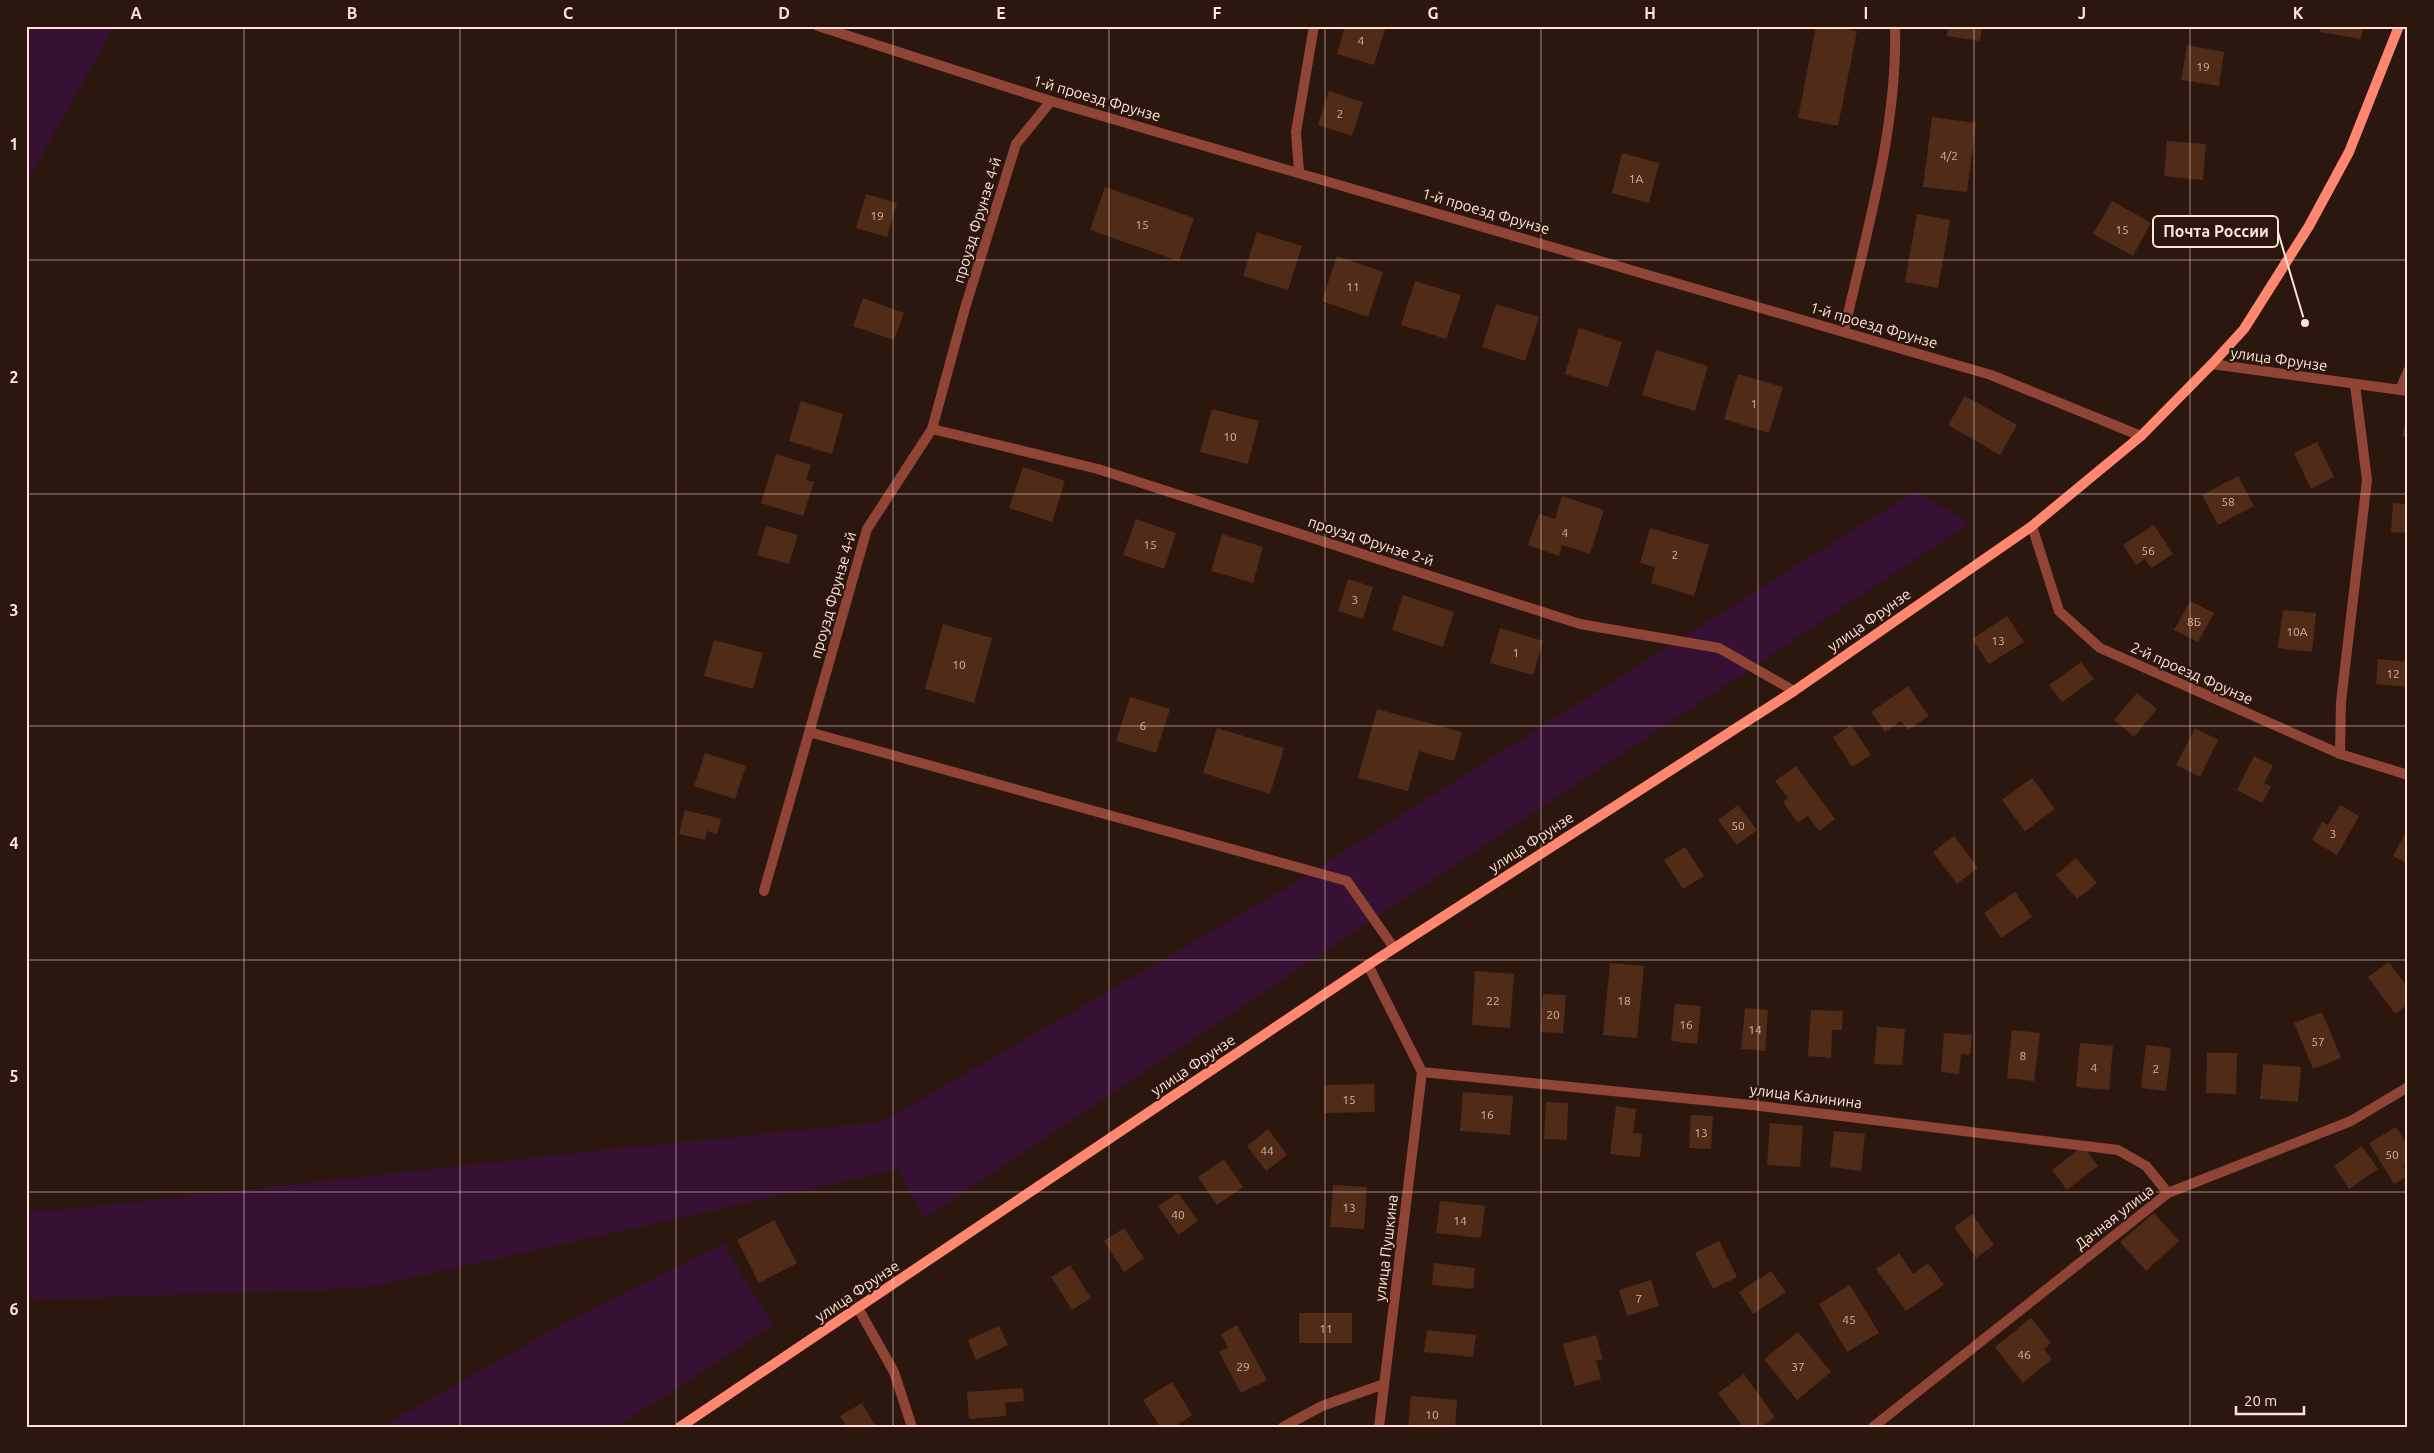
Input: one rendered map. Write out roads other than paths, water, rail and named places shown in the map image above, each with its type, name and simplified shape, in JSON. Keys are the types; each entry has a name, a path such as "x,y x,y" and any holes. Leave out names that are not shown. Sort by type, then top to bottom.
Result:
{"street":[{"name":"1-й проезд Фрунзе","path":"818,26 1051,102 1299,172 1991,375 2141,436"},
{"path":"1299,172 1296,132 1314,26"},
{"path":"1844,332 1884,158 1896,48 1895,26"},
{"path":"2212,364 2244,329 2309,226 2349,152 2399,26"},
{"name":"проузд Фрунзе 4-й","path":"764,891 867,530 932,429 966,308 1016,144 1051,102"},
{"name":"улица Фрунзе","path":"680,1427 1368,965 1794,691 2032,526 2141,436 2212,364 2404,391"},
{"path":"2404,391 2408,371"},
{"path":"2340,754 2341,702 2367,480 2355,385"},
{"name":"проузд Фрунзе 2-й","path":"932,429 1098,469 1580,624 1719,648 1794,691"},
{"name":"2-й проезд Фрунзе","path":"2032,526 2060,611 2100,648 2340,754 2408,775"},
{"path":"809,732 1347,881 1394,948"},
{"path":"1368,965 1422,1072"},
{"name":"улица Калинина","path":"1422,1072 1752,1104 2118,1150 2146,1166 2168,1194"},
{"name":"улица Пушкина","path":"1379,1427 1422,1072"},
{"name":"Дачная улица","path":"1873,1427 2168,1194 2351,1121 2408,1088"},
{"path":"858,1308 894,1372 912,1427"},
{"path":"1283,1427 1322,1406 1384,1384"}],"place":[{"name":"Почта России","path":"2305,323"}]}
